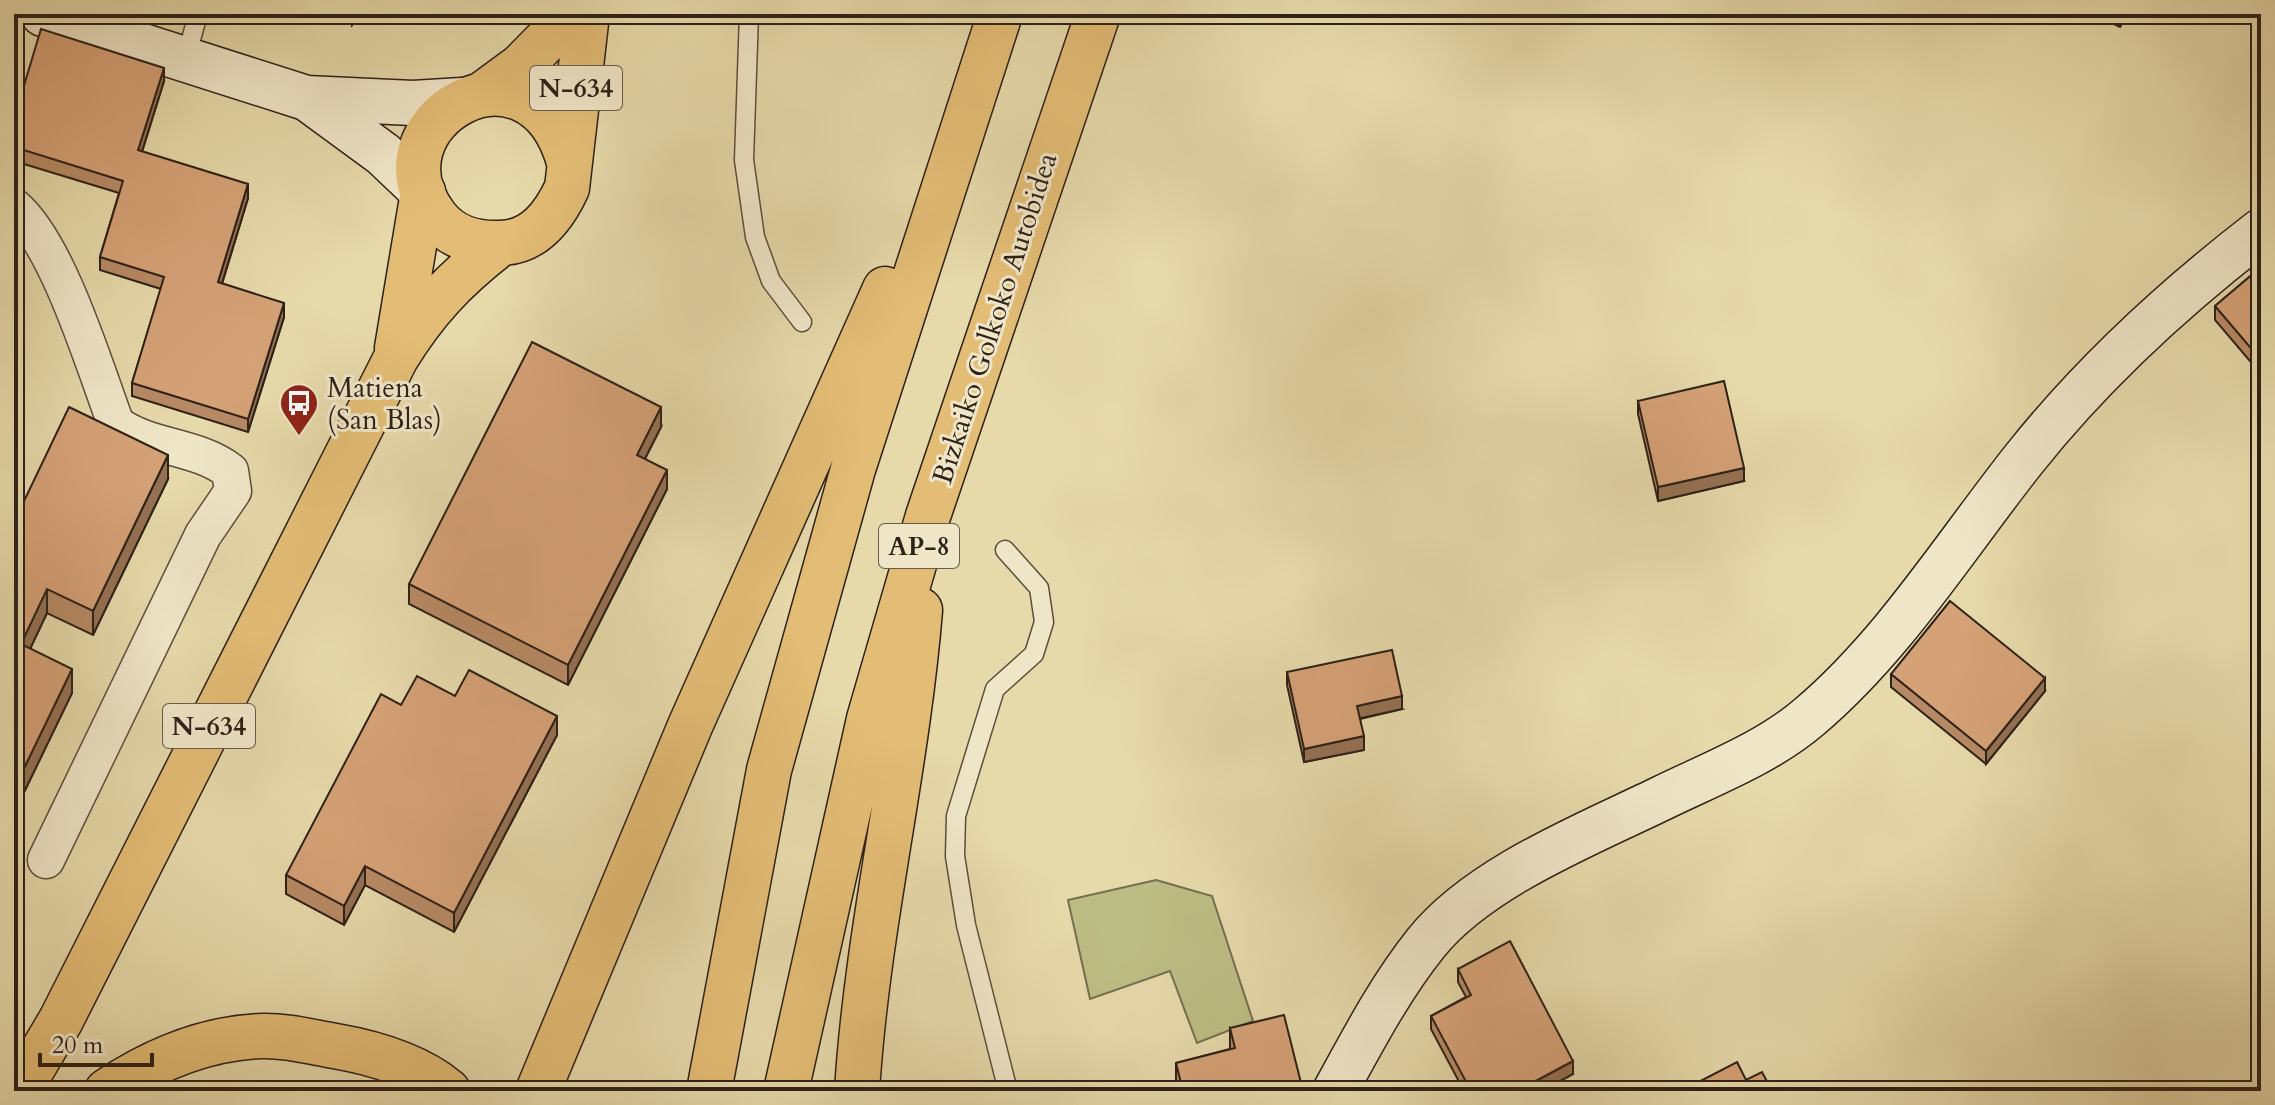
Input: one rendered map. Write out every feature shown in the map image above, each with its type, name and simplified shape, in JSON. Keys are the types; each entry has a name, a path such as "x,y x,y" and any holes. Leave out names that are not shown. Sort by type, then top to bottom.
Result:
{"highway":[{"name":"N-634","path":"572,14 521,66 443,112 430,128 420,154 419,179 427,204 443,225 464,240 500,244 515,242 539,230 557,211 567,188 587,14"},
{"name":"AP-8","path":"709,1091 769,770 853,469 969,101 1000,14"},
{"name":"Bizkaiko Golkoko Autobidea","path":"786,1091 869,719 928,516 1098,14"},
{"name":"N-634","path":"473,97 517,95 532,102 562,137 569,162"},
{"path":"541,1083 690,726 969,101"},
{"name":"N-634","path":"396,358 423,192"},
{"name":"N-634","path":"19,1091 61,1020 396,358 423,314 461,274 500,244"},
{"path":"857,1091 888,837 916,669 928,516"},
{"path":"107,1091 143,1068 179,1053 263,1036 364,1051 429,1075 448,1091"}],"street":[{"path":"43,14 306,98 413,103 473,97"},
{"path":"306,98 383,154 423,192"},
{"path":"14,207 24,216 50,258 116,424 132,435 211,456 230,471 233,491 203,535 46,860"},
{"path":"1335,1091 1376,1017 1428,941 1473,901 1526,865 1768,746 1807,719 1859,671 2027,456 2109,360 2193,284 2261,231"}],"lane":[{"path":"186,58 198,14"},
{"path":"749,14 744,160 755,237 771,281 802,322"},
{"path":"1005,550 1039,588 1044,622 1034,654 995,689 956,816 955,856 966,925 1008,1091"}],"green space":[{"path":"1156,880 1212,896 1253,1021 1197,1043 1170,971 1090,999 1068,900"}],"building":[{"path":"41,29 164,68 138,150 248,184 218,282 284,303 248,419 132,383 164,277 100,257 123,181 14,147 14,119"},
{"path":"2261,267 2261,348 2255,353 2215,306"},
{"path":"532,342 661,407 637,455 667,470 568,665 409,584"},
{"path":"1724,381 1744,468 1658,487 1638,401"},
{"path":"69,407 168,455 93,611 47,589 21,644 72,669 14,789 14,522"},
{"path":"1950,601 2045,678 1986,751 1891,674"},
{"path":"1392,650 1402,696 1357,706 1364,736 1304,749 1287,672"},
{"path":"469,670 557,716 454,913 365,866 344,906 286,875 381,694 401,705 417,676 455,696"},
{"path":"1510,941 1573,1061 1517,1091 1471,1091 1431,1016 1471,995 1458,969"},
{"path":"1284,1015 1303,1091 1183,1091 1176,1063 1235,1048 1230,1028"},
{"path":"1737,1062 1746,1080 1762,1072 1772,1091 1686,1091 1685,1089"}],"place":[{"name":"Matiena (San Blas)","path":"299,437"}]}
